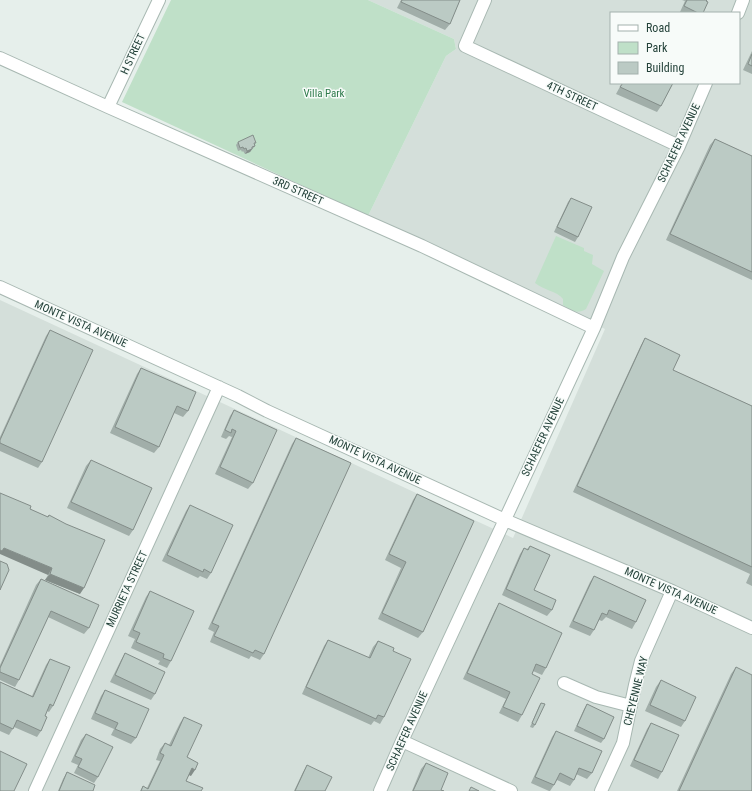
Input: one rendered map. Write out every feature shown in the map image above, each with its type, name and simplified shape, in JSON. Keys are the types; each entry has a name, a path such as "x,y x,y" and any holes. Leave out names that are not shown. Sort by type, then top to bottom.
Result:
{"street":[{"name":"H STREET","path":"108,108 158,0"},
{"name":"4TH STREET","path":"485,0 464,46 679,146"},
{"path":"738,12 743,0"},
{"name":"3RD STREET","path":"0,58 108,108 422,246 594,328"},
{"name":"SCHAEFER AVENUE","path":"380,791 594,328 623,257 679,146 706,84"},
{"name":"MONTE VISTA AVENUE","path":"0,287 505,520 672,591 752,628"},
{"name":"MURRIETA STREET","path":"35,791 219,387"},
{"name":"CHEYENNE WAY","path":"601,791 623,743 641,661 672,591"},
{"path":"564,682 596,697 631,706"},
{"path":"402,741 511,791"}],"shaded area":[{"path":"368,0 752,0 752,791 0,791 0,300 513,538 605,329 368,216 446,56 456,49 454,39"}],"green space":[{"name":"Villa Park","path":"171,0 368,0 454,39 456,49 446,56 368,216 122,102"},
{"path":"556,236 584,248 584,251 593,255 592,264 604,271 586,309 583,311 577,312 569,309 563,305 563,299 560,296 535,283"}],"building":[{"path":"402,0 460,0 450,24 401,2"},
{"path":"687,0 707,0 706,1 708,2 703,12 696,12 684,6"},
{"path":"752,54 752,66 748,64"},
{"path":"622,84 672,84 661,106 620,87"},
{"path":"253,135 256,143 254,143 255,146 252,147 252,149 247,151 246,148 240,148 238,142"},
{"path":"715,139 752,156 752,272 670,234"},
{"path":"571,198 592,207 578,237 557,227"},
{"path":"50,330 93,350 42,462 0,443 0,440"},
{"path":"645,338 680,355 673,370 752,406 752,567 577,486"},
{"path":"141,368 196,392 188,411 177,406 159,447 115,427"},
{"path":"234,410 277,430 253,483 220,467 236,431 232,429 231,433 225,430"},
{"path":"296,438 351,463 264,654 255,650 253,653 214,636 219,626 212,623"},
{"path":"91,460 152,488 133,530 71,502"},
{"path":"0,493 31,506 30,509 48,517 49,515 66,524 105,540 84,588 50,574 52,568 4,548 2,551 0,550"},
{"path":"417,494 474,521 423,632 382,613 406,562 389,554"},
{"path":"190,505 233,525 211,573 204,569 203,572 167,555"},
{"path":"530,546 550,555 534,590 556,600 552,610 506,589 524,548 528,550"},
{"path":"0,561 7,564 9,570 0,590"},
{"path":"594,576 646,600 636,622 609,610 607,615 602,613 594,630 573,621"},
{"path":"41,579 99,605 89,628 51,611 19,680 0,672 0,668"},
{"path":"150,591 194,611 171,661 163,658 164,654 136,642 140,633 133,630"},
{"path":"499,603 562,633 546,668 536,664 532,674 540,678 522,715 503,707 510,692 467,673"},
{"path":"328,640 370,658 378,641 394,648 393,651 411,659 384,717 378,715 376,719 306,687"},
{"path":"125,653 165,672 155,694 115,675"},
{"path":"50,659 70,667 53,706 50,704 45,716 47,717 41,731 17,720 13,729 0,723 0,682 33,697"},
{"path":"736,667 752,675 752,791 679,791"},
{"path":"661,680 696,697 685,721 650,705"},
{"path":"105,690 149,709 136,738 115,729 118,723 95,713"},
{"path":"541,703 545,704 535,725 532,723"},
{"path":"587,704 614,717 604,739 577,726"},
{"path":"184,717 202,725 187,757 198,763 195,770 192,768 186,781 203,788 201,791 141,791 143,786 148,789 164,755 160,753 165,743 171,746"},
{"path":"651,723 679,735 662,772 634,760"},
{"path":"556,731 602,751 592,773 579,768 574,780 560,773 554,785 535,777"},
{"path":"86,734 113,747 98,777 78,767 82,759 75,756"},
{"path":"0,751 27,764 14,791 0,791"},
{"path":"426,763 448,773 441,790 444,791 413,791"},
{"path":"307,765 332,777 325,791 295,791"},
{"path":"67,772 95,785 93,791 59,791"},
{"path":"471,787 479,791 469,791"}]}
